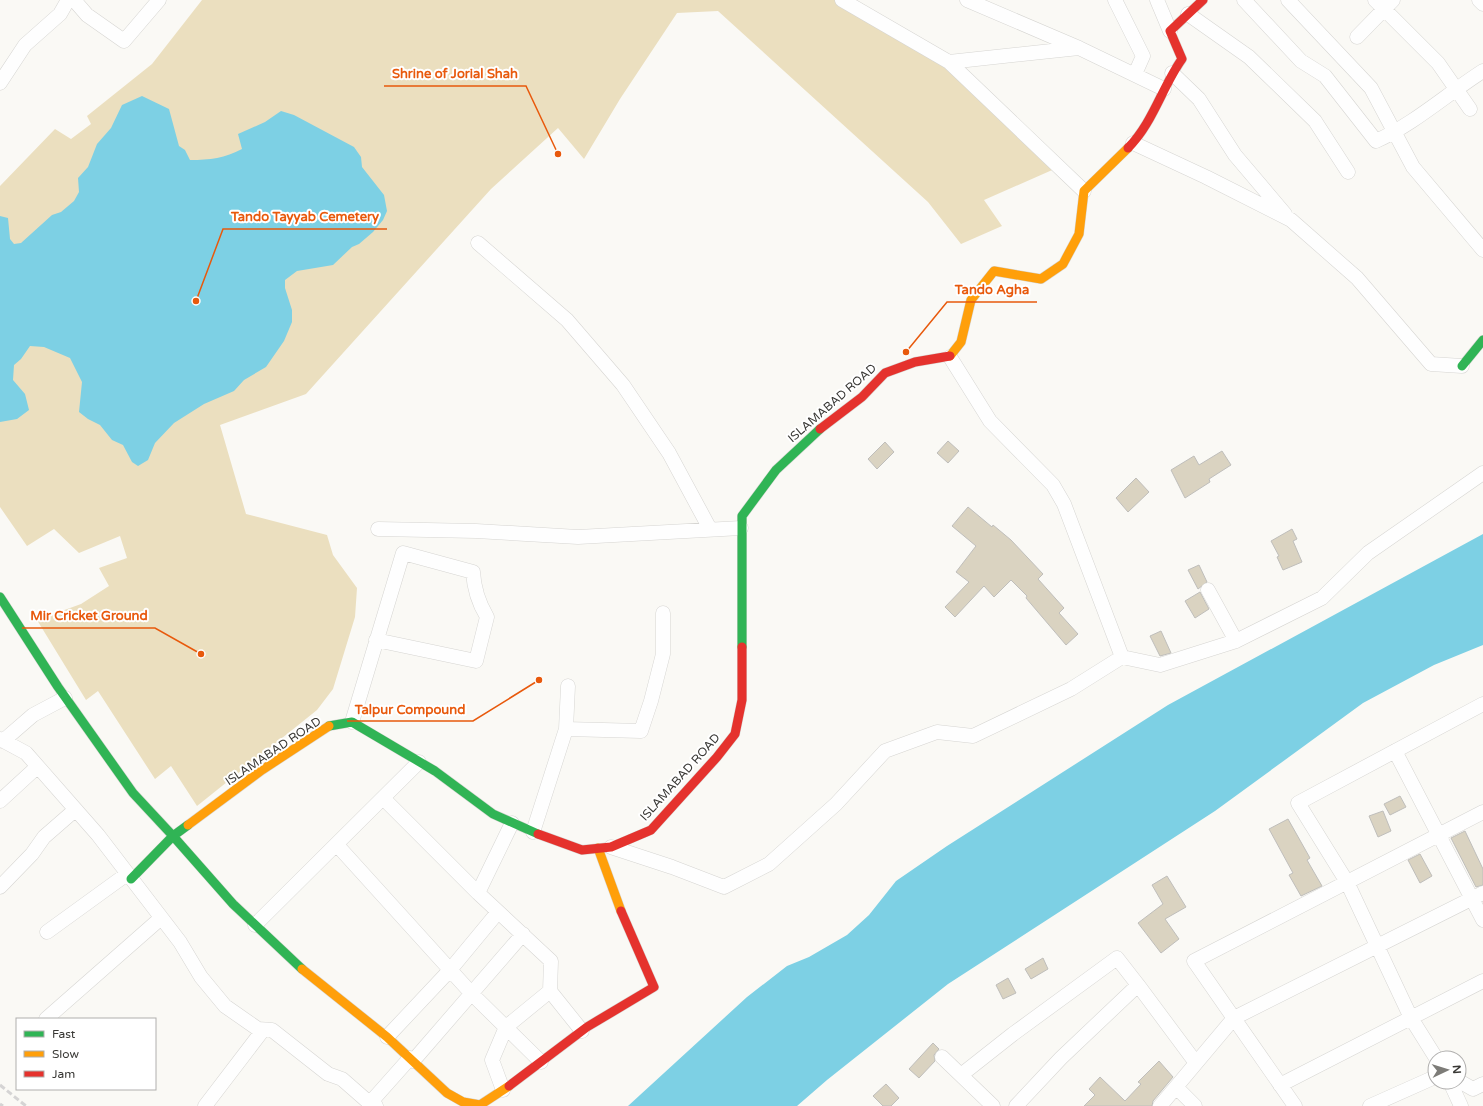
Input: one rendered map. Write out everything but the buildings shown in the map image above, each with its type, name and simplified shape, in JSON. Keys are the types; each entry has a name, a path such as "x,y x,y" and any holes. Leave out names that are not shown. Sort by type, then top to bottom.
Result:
{"street":[{"path":"0,83 25,45 60,14 68,0"},
{"path":"74,0 87,14 124,41 159,0"},
{"path":"842,0 949,62 1084,192"},
{"path":"967,0 1079,48 1164,89"},
{"path":"1114,0 1143,56 1135,74"},
{"path":"1122,657 1064,504 1053,485 990,421 950,357 961,342 971,300 994,271 1041,278 1063,264 1079,234 1084,192 1133,143 1154,111 1172,73 1182,59 1157,0"},
{"path":"1170,31 1203,0"},
{"path":"1244,0 1301,61 1325,76 1376,141 1395,133 1455,88 1483,71"},
{"path":"1288,0 1371,88 1413,167 1483,250"},
{"path":"1479,0 1483,4"},
{"path":"1357,37 1384,3 1438,63 1470,109"},
{"path":"1188,14 1249,57 1315,121 1348,172"},
{"path":"949,62 1079,48"},
{"path":"1172,73 1199,99 1235,155 1290,220 1357,278 1431,364 1462,366 1483,340"},
{"path":"1133,143 1206,177 1290,220"},
{"path":"478,243 567,320 623,385 669,453 710,529"},
{"name":"ISLAMABAD ROAD","path":"129,876 173,836 262,770 331,725 352,722 435,771 493,814 533,832 582,850 605,848 651,830 717,757 735,734 742,700 742,516 776,470 810,436 862,397 885,373 915,362 950,357"},
{"path":"0,597 65,698 133,793 233,904 298,966 387,1037 447,1093 463,1102 480,1105 503,1090 582,1031 654,987 614,895 605,848 672,867 724,887 769,864 836,804 885,751 937,732 973,736 1071,690 1122,657 1160,665 1236,641 1322,598 1368,553 1483,473"},
{"path":"378,529 476,531 578,537 741,528"},
{"path":"352,722 376,640 403,553 473,572 474,588 479,604 487,618 476,661 376,640"},
{"path":"1208,590 1236,641"},
{"path":"566,729 641,731 651,701 663,654 663,614"},
{"path":"533,832 566,729 568,686"},
{"path":"65,698 33,715 1,740 26,754 98,835 180,942 201,977 225,1006 258,1029 272,1030 328,1074 342,1079 373,1104 472,994 523,934"},
{"path":"1431,1050 1411,1018 1347,882 1298,803 1483,704"},
{"path":"1395,751 1439,834 1477,896 1483,920"},
{"path":"255,925 419,762"},
{"path":"0,801 37,767"},
{"path":"384,798 478,893 552,962 550,991 582,1031"},
{"path":"0,886 32,854 44,837 75,810"},
{"path":"1295,1106 1194,961 1483,812"},
{"path":"478,893 512,822"},
{"path":"337,845 472,994 541,1062"},
{"path":"47,932 129,876"},
{"path":"1160,1106 1234,1018 1477,896"},
{"path":"387,1037 450,970 498,912"},
{"path":"47,1018 161,918"},
{"path":"961,1075 1013,1034 1117,958 1196,1063"},
{"path":"1280,1085 1483,981"},
{"path":"1016,1106 1061,1058 1138,985"},
{"path":"503,1090 492,1060 506,1027 550,991"},
{"path":"205,1106 263,1030"},
{"path":"942,1057 993,1106"},
{"path":"1370,1106 1427,1081"},
{"path":"1467,1086 1473,1089 1483,1084"},
{"path":"1176,1087 1195,1106"},
{"path":"1454,1090 1461,1106"}],"shaded area":[{"path":"202,0 839,0 949,62 1059,167 984,200 1002,226 961,244 928,202 718,11 677,13 620,99 584,159 558,128 491,189 306,394 220,425 246,514 327,535 333,555 357,588 355,617 333,689 317,710 197,806 171,766 155,779 98,691 86,700 37,620 81,604 109,586 99,568 127,558 120,536 79,553 54,529 27,546 0,507 0,186 55,129 71,139 91,124 87,116 152,64"}],"water":[{"path":"142,96 169,109 179,146 185,150 190,160 204,160 230,155 242,149 238,134 265,122 281,111 294,115 354,147 361,157 362,167 384,195 387,211 383,220 373,232 359,244 352,247 333,265 297,271 285,280 285,288 292,310 292,322 284,341 266,367 244,380 234,391 204,404 174,423 155,443 148,460 138,466 132,462 123,445 112,440 100,425 88,419 79,412 82,382 70,358 44,347 30,346 21,359 14,365 13,380 25,394 29,410 17,419 0,422 0,216 8,218 10,239 14,244 21,243 52,215 61,212 74,201 79,192 78,178 88,167 97,144 111,128 122,105"},
{"path":"1483,534 1483,645 1434,665 1363,703 1215,811 948,984 827,1080 797,1106 628,1106 747,997 787,966 809,957 847,935 869,915 896,881 947,846 1168,705"}],"railway":[{"path":"0,1085 26,1106"}],"traffic: fast":[{"path":"1462,366 1483,340"},
{"path":"742,647 742,516 776,470 820,429"},
{"path":"0,597 58,687 133,793 173,836 188,825"},
{"path":"329,726 352,722 435,771 493,814 538,834"},
{"path":"131,879 173,836 233,904 302,969"}],"traffic: slow":[{"path":"950,356 961,342 971,300 994,271 1041,279 1063,264 1079,234 1084,191 1128,148"},
{"path":"188,825 262,770 329,726"},
{"path":"598,848 621,911"},
{"path":"302,969 387,1037 447,1093 463,1102 480,1105 509,1086"}],"traffic: jam":[{"path":"1128,148 1137,138 1151,116 1182,59 1170,31 1203,0"},
{"path":"820,429 862,397 885,373 915,362 950,356"},
{"path":"538,834 582,850 611,847 651,830 717,757 735,734 742,700 742,647"},
{"path":"509,1086 587,1027 654,987 621,911"}],"place":[{"name":"Shrine of Jorial Shah","path":"558,154"},
{"name":"Tando Tayyab Cemetery","path":"196,301"},
{"name":"Tando Agha","path":"906,352"},
{"name":"Mir Cricket Ground","path":"201,654"},
{"name":"Talpur Compound","path":"539,680"}]}
